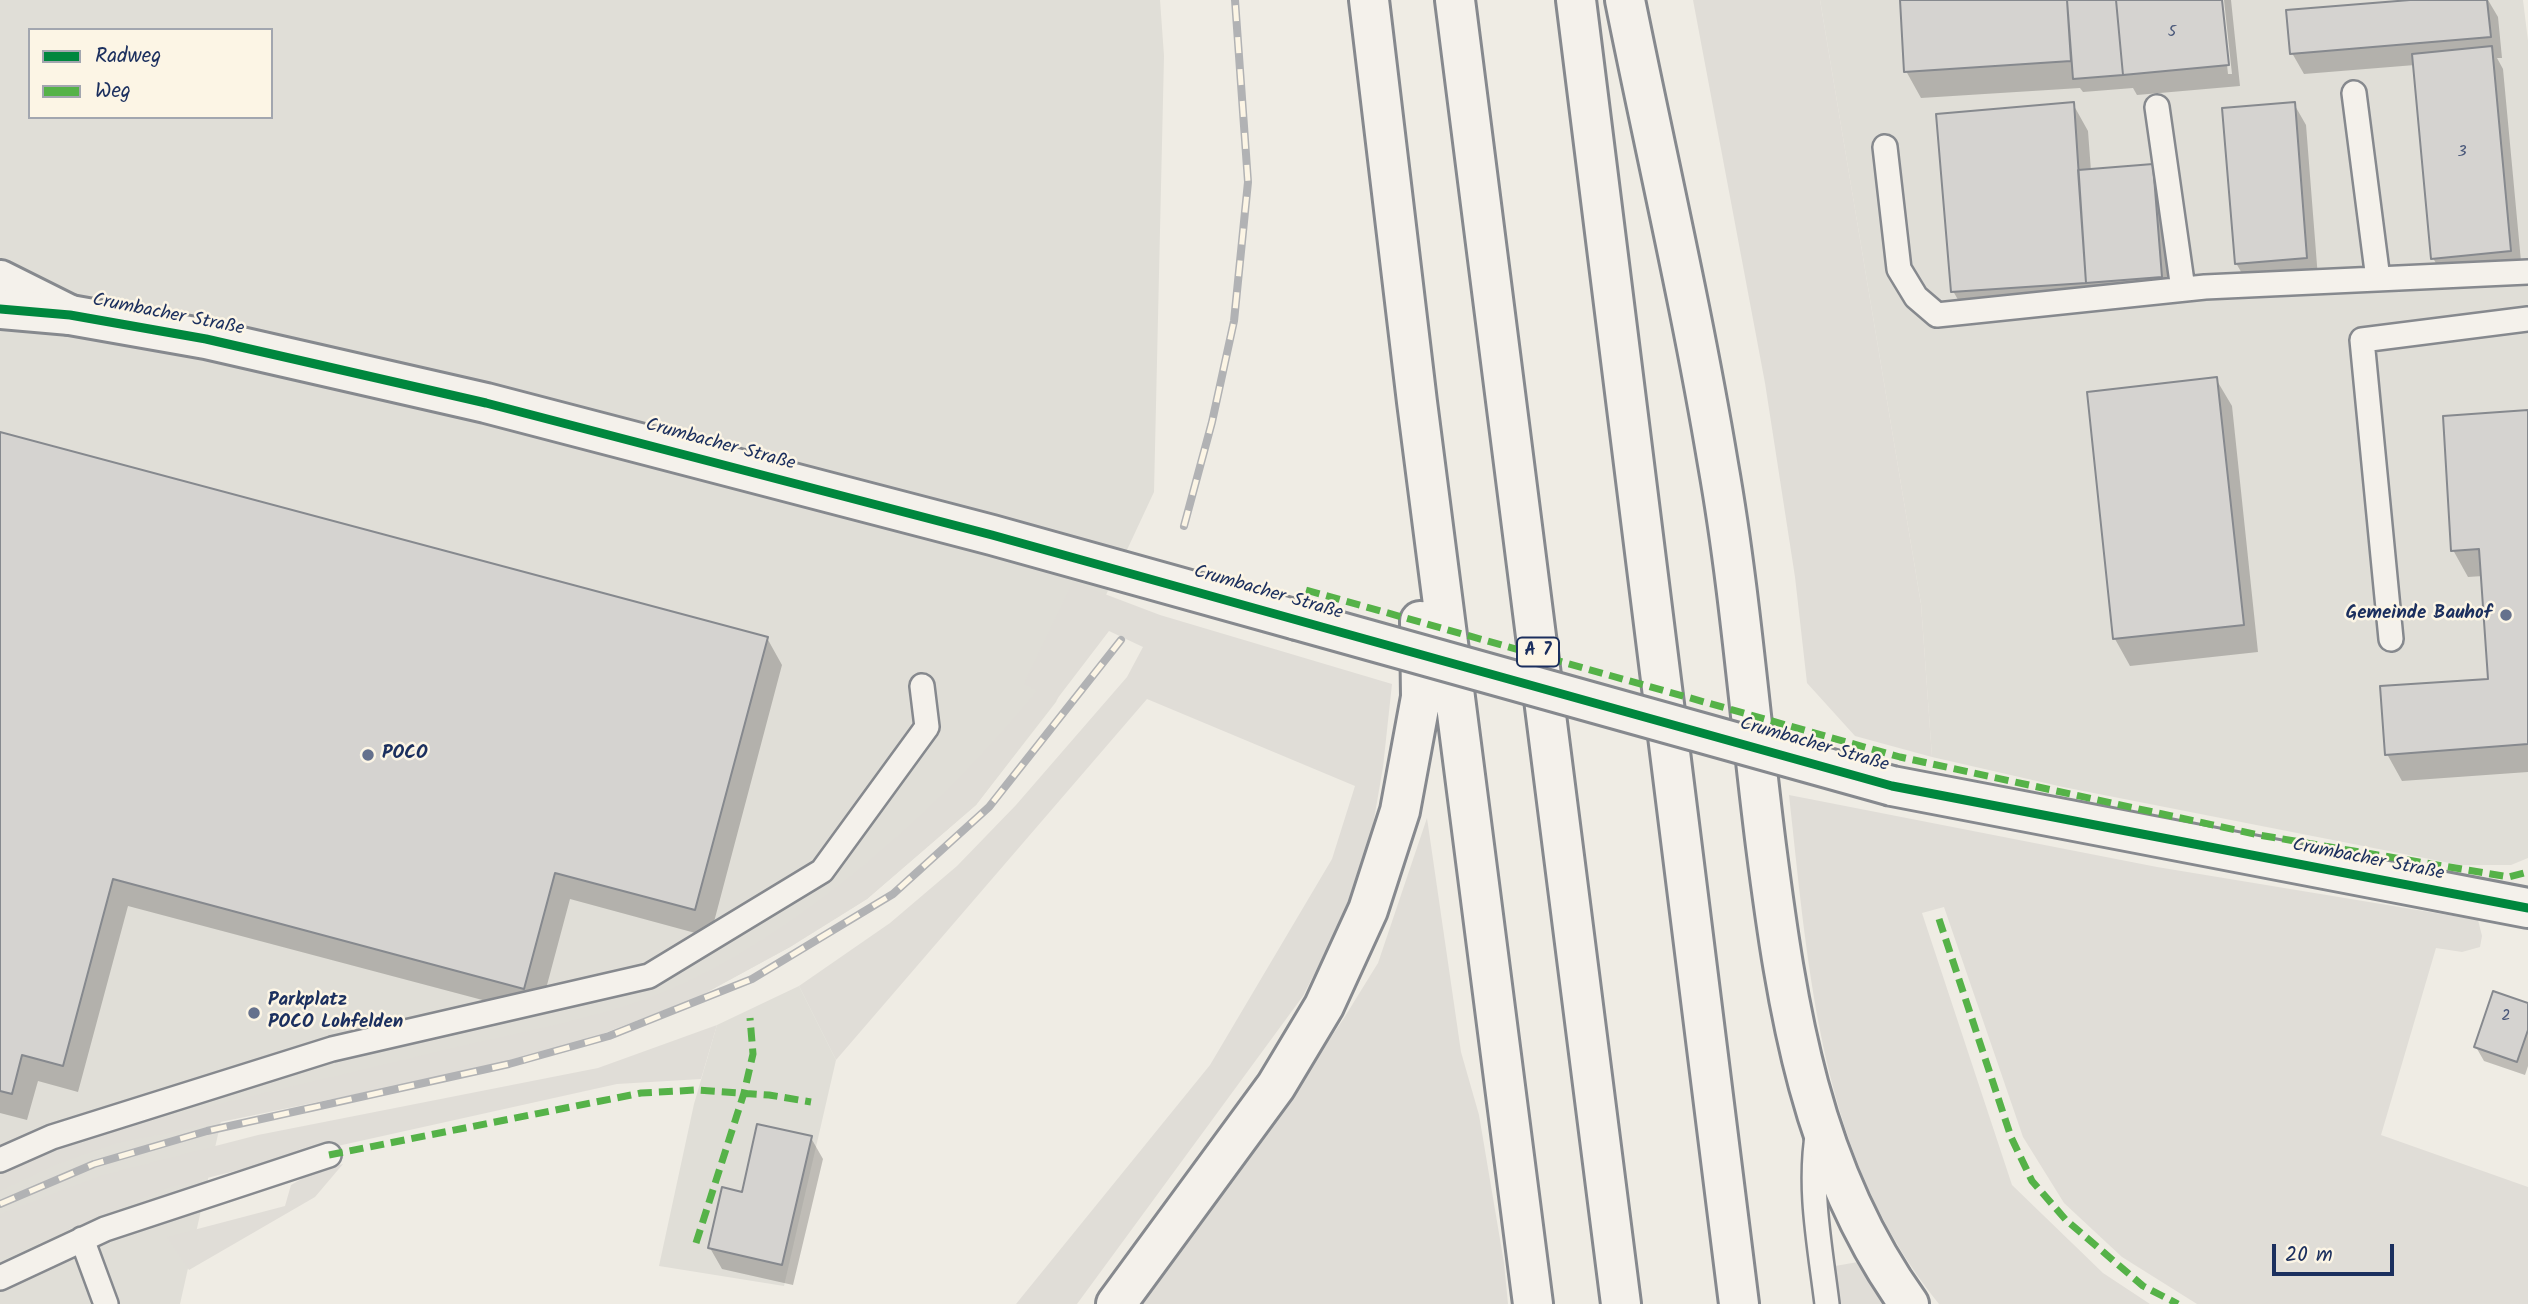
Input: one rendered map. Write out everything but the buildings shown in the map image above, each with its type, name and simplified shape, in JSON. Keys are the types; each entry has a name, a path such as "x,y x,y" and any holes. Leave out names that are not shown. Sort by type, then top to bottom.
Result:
{"main road":[{"path":"1369,0 1417,402 1533,1304"},
{"name":"A 7","path":"1455,0 1621,1304"},
{"path":"1576,0 1739,1304"},
{"path":"1625,0 1718,465 1772,895 1793,1021 1819,1127 1861,1231 1909,1304"},
{"path":"0,280 71,315"},
{"name":"Crumbacher Straße","path":"0,309 71,315 206,339 486,403 992,535 1892,786 2528,908"},
{"path":"1116,1304 1276,1086 1324,1006 1368,910 1400,811 1421,697 1417,402"}],"lane":[{"path":"2354,93 2378,279"},
{"path":"2157,107 2182,289"},
{"path":"1885,147 1899,269 1916,297 1937,315 2182,289 2528,272"},
{"path":"2391,639 2362,340 2528,319"},
{"path":"0,1160 52,1137 332,1049 649,976 822,871 928,727 922,686"},
{"path":"1819,1127 1813,1161 1814,1198 1827,1304"},
{"path":"0,1278 105,1228 329,1155"},
{"path":"82,1239 106,1304"}],"shaded area":[{"path":"0,0 1160,0 1164,56 1154,492 1056,702 976,805 867,899 790,947 700,996 586,1040 463,1072 221,1121 180,1304 0,1304"},
{"path":"1693,0 1820,0 1921,604 1932,757 1855,736 1807,683 1795,577 1765,383"},
{"path":"1820,0 2523,0 2528,41 2528,858 2511,865 2460,865 2063,787 1932,757 1921,604"},
{"path":"1073,582 1160,615 1392,684 1383,767 1368,854 1346,912 1303,996 1077,1304 1016,1304 1210,1065 1332,859 1355,786 1147,699 836,1060 799,986 890,923 957,866 1016,805 1127,677 1143,647 1109,631 976,805 867,899 790,947 700,996 586,1040 463,1072 114,1144 55,1165 0,1191 0,1171 60,1144 581,1018 659,994 711,970 815,904 865,865 958,779 1000,734 1037,691 1024,684"},
{"path":"1789,795 2157,867 2478,920 2482,936 2480,947 2462,952 2436,948 2381,1135 2528,1187 2528,1304 2197,1304 2122,1257 2064,1203 2023,1137 1944,907 1922,913 2012,1185 2103,1273 2150,1304 1939,1304 1899,1247 1868,1188 1845,1126 1827,1062 1814,996"},
{"path":"1427,818 1461,1052 1479,1115 1504,1263 1508,1304 1136,1304 1273,1122 1378,963"},
{"path":"799,986 836,1060 784,1286 659,1266 694,1104 717,1025"},
{"path":"717,1025 701,1079 617,1084 315,1151 167,1188 0,1259 0,1214 103,1175 258,1135 598,1068"},
{"path":"343,1164 315,1197 189,1270 167,1237 285,1206 291,1185 315,1171"},
{"path":"1858,1262 1888,1304 1840,1304 1835,1266"}],"railway":[{"path":"1184,526 1212,422 1234,321 1248,182 1235,0"},
{"path":"0,1204 94,1164 207,1131 509,1064 609,1036 752,979 893,894 989,807 1121,640"}],"marked path":[{"path":"1306,590 1900,757 2259,835 2509,877 2528,872"},
{"path":"1939,919 2011,1137 2032,1181 2066,1220 2143,1286 2178,1304"},
{"path":"696,1243 744,1093 753,1054 750,1018"},
{"path":"329,1155 641,1093 696,1090 769,1095 811,1102"}],"cycle path":[{"path":"0,309 70,315 206,339 486,403 992,535 1892,786 2528,908"}],"place":[{"name":"Gemeinde Bauhof","path":"2506,615"},
{"name":"POCO","path":"368,755"},
{"name":"Parkplatz POCO Lohfelden","path":"254,1013"}]}
